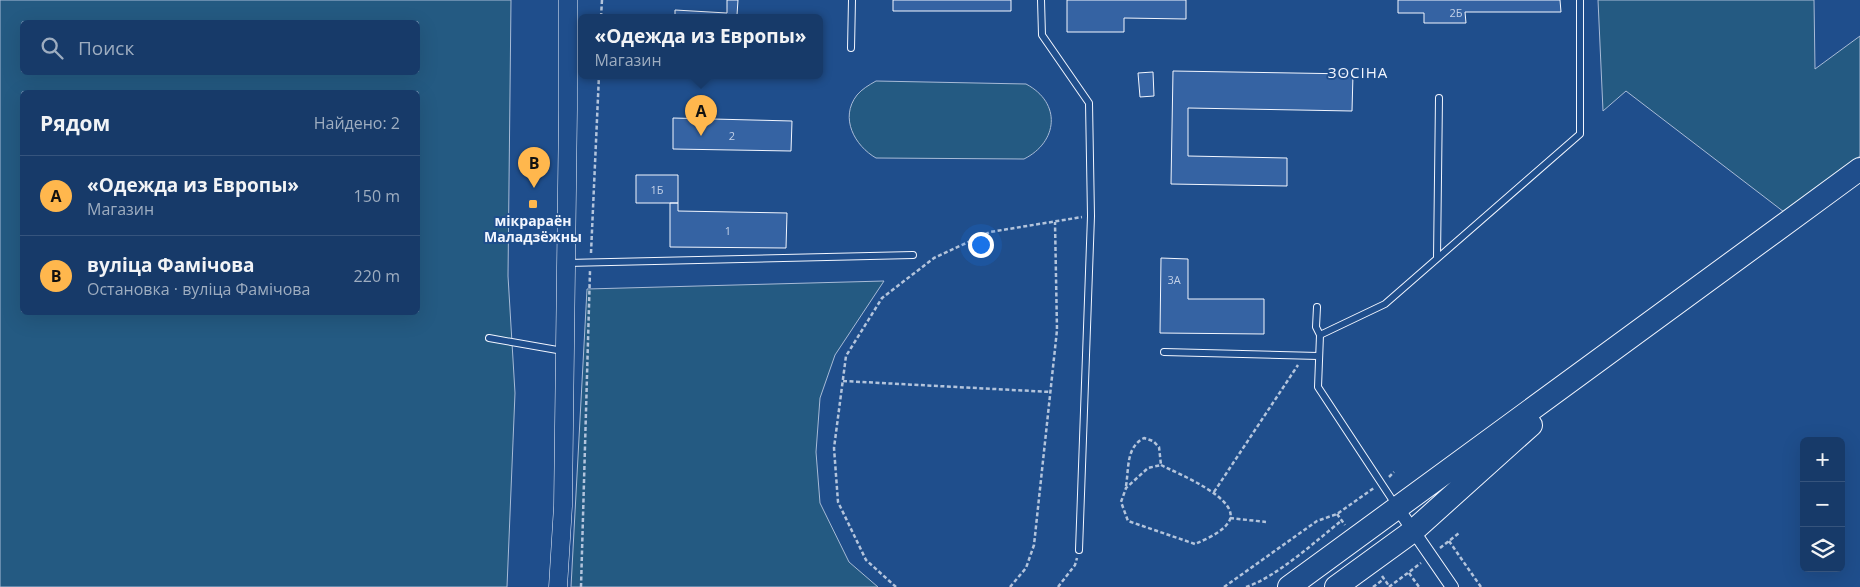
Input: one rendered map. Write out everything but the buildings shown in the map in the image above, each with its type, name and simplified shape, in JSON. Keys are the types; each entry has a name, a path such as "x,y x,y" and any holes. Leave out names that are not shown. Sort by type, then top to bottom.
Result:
{"highway":[{"path":"1289,587 1860,169"},
{"path":"1336,587 1413,531 1546,411 1579,376"}],"main road":[{"path":"558,587 563,506 568,0"}],"street":[{"path":"1397,507 1452,587"}],"lane":[{"path":"851,48 852,0"},
{"path":"1041,0 1042,35 1089,103 1091,216 1079,550"},
{"path":"1320,335 1385,304 1580,134 1580,0"},
{"path":"1437,258 1439,98"},
{"path":"566,263 913,255"},
{"path":"1317,307 1316,327 1320,335 1318,388 1397,507"},
{"path":"489,338 565,352"},
{"path":"1164,352 1318,356"}],"path":[{"path":"601,14 602,0"},
{"path":"581,587 590,262 599,79"},
{"path":"896,587 866,560 838,502 834,448 846,356 882,298 934,258 990,232 1091,216"},
{"path":"1010,587 1026,568 1034,545 1057,330 1056,222"},
{"path":"1214,492 1305,356"},
{"path":"843,381 1051,392"},
{"path":"1126,488 1148,468 1161,465 1214,492 1229,507 1230,518 1228,524 1215,534 1195,544 1128,521 1121,502 1126,488 1131,449 1136,442 1144,438 1153,441 1159,447 1161,465"},
{"path":"1224,587 1317,521 1336,514 1382,483 1394,472"},
{"path":"1230,518 1266,522"},
{"path":"1246,587 1292,560 1341,521"},
{"path":"1449,541 1482,587"},
{"path":"1058,587 1075,565 1079,550"},
{"path":"1409,573 1419,587"},
{"path":"1373,587 1384,579"}],"shaded area":[{"path":"0,0 511,0 508,276 515,393 507,587 0,587"},
{"path":"1598,0 1814,0 1815,69 1860,36 1860,156 1784,212 1626,91 1603,111"},
{"path":"876,81 1026,84 1038,92 1046,101 1051,122 1049,133 1044,143 1024,159 876,158 868,153 856,139 852,131 849,113 857,95"},
{"path":"884,281 835,355 820,398 816,452 820,503 849,562 878,587 571,587 587,289"}],"place":[{"name":"«Одежда из Европы»","path":"701,136"},
{"name":"вуліца Фамічова","path":"534,188"},
{"name":"мікрараён Маладзёжны","path":"533,204"}],"district":[{"name":"ЗОСІНА","path":"1358,72"}]}
